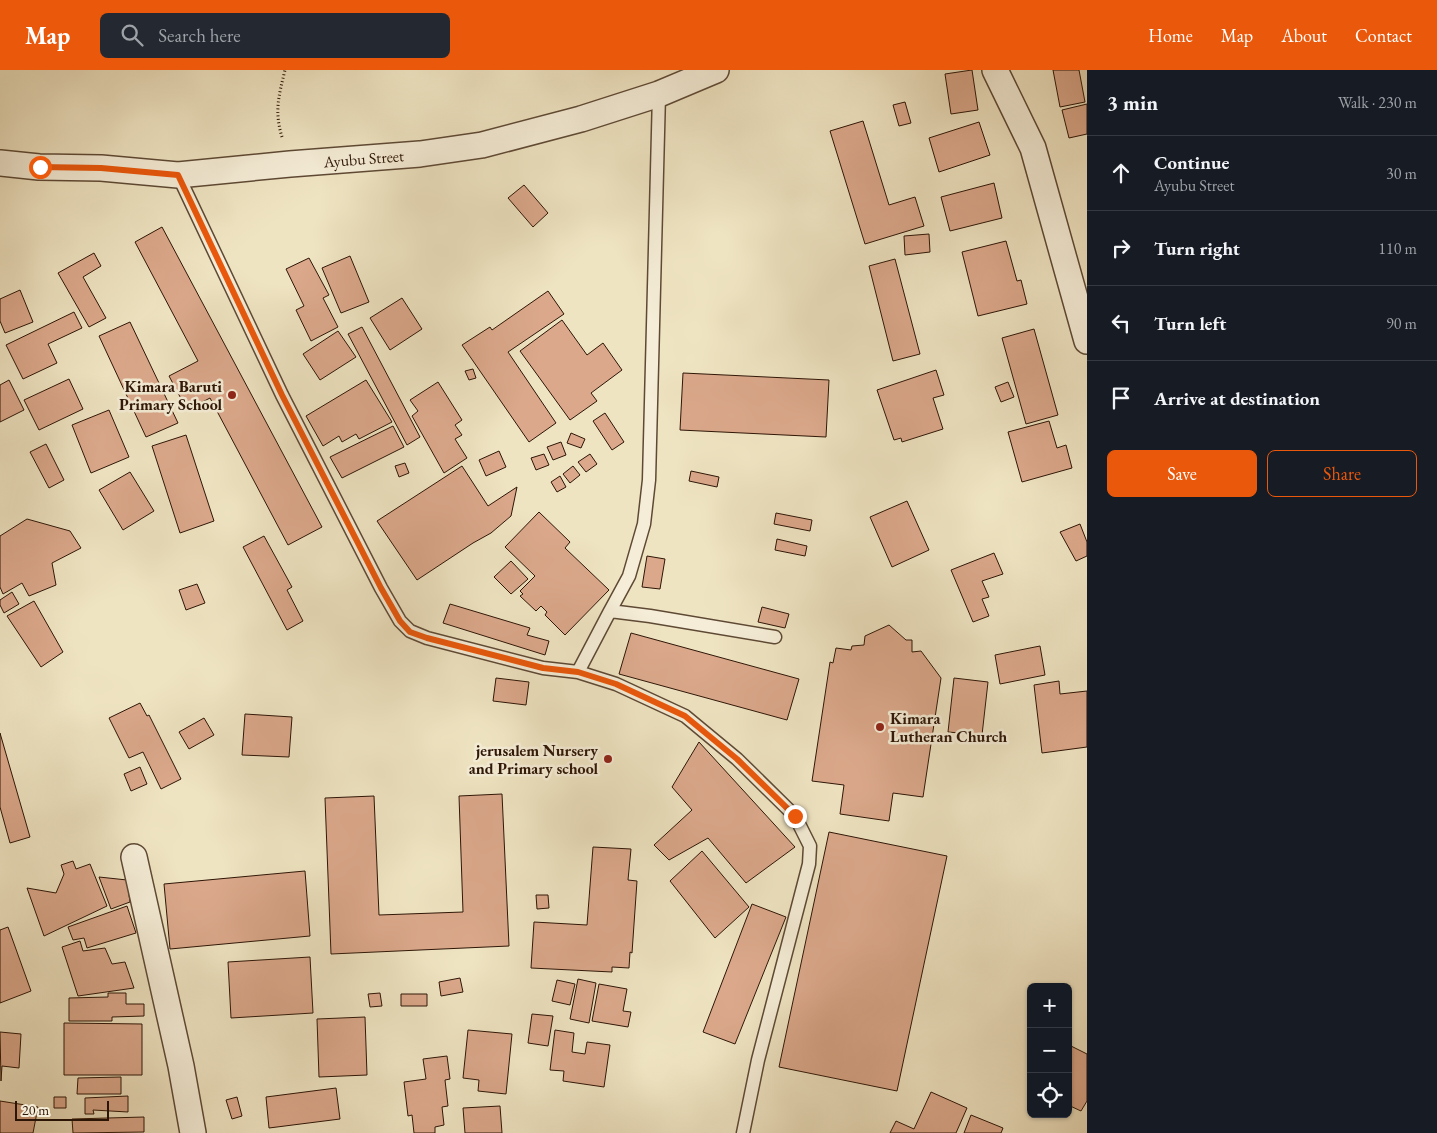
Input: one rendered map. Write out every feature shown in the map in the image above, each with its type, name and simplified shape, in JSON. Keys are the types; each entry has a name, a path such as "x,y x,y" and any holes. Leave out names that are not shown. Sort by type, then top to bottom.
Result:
{"street":[{"name":"Ayubu Street","path":"0,163 40,167 101,168 178,175 420,154 482,145 581,119 659,94 716,70"},
{"path":"995,70 1033,148 1087,341"},
{"path":"134,857 181,1066 193,1133"}],"lane":[{"path":"578,672 630,576 644,524 649,480 659,94"},
{"path":"178,175 282,395 381,588 400,621 410,632 543,668 578,672 616,684 685,716 737,759 795,816 810,846 809,864 758,1060 743,1133"},
{"path":"610,611 775,637"}],"path":[{"path":"285,70 279,93 277,114 278,125 290,164"}],"building":[{"path":"972,70 978,110 951,114 945,74"},
{"path":"1053,70 1079,70 1085,102 1060,107"},
{"path":"905,102 911,123 899,126 893,105"},
{"path":"1087,104 1087,134 1069,138 1062,110"},
{"path":"863,121 889,205 915,197 924,226 865,244 830,131"},
{"path":"979,122 990,155 939,172 929,138"},
{"path":"994,183 1002,218 950,231 941,197"},
{"path":"524,185 548,213 533,227 508,198"},
{"path":"162,227 322,527 288,545 210,398 187,410 169,376 198,361 135,242"},
{"path":"929,234 930,252 905,255 904,236"},
{"path":"1006,241 1017,281 1021,280 1027,304 978,316 962,252"},
{"path":"94,253 101,266 83,277 106,318 89,327 58,273"},
{"path":"350,256 369,302 341,313 322,268"},
{"path":"309,258 329,295 323,298 338,327 311,341 296,310 304,306 286,269"},
{"path":"895,259 920,354 893,361 869,266"},
{"path":"20,290 33,322 5,333 0,321 0,299"},
{"path":"548,291 564,314 508,352 556,423 529,442 462,345 490,327 492,330"},
{"path":"402,298 422,329 390,350 370,318"},
{"path":"74,312 82,328 48,344 57,363 23,379 6,345"},
{"path":"562,320 587,355 603,343 622,370 591,393 597,401 570,420 520,351"},
{"path":"130,322 178,423 146,437 99,336"},
{"path":"362,327 420,437 407,445 348,334"},
{"path":"1034,329 1058,415 1026,424 1002,338"},
{"path":"338,331 356,357 320,380 303,354"},
{"path":"473,369 476,378 469,380 465,371"},
{"path":"936,370 944,395 933,398 943,429 902,442 901,438 894,440 877,390"},
{"path":"683,373 829,380 826,437 680,430"},
{"path":"69,379 83,409 39,430 24,400"},
{"path":"9,380 24,410 0,422 0,385"},
{"path":"366,380 392,422 359,439 356,434 342,442 339,436 323,446 306,416"},
{"path":"438,382 462,420 455,425 462,435 455,439 467,458 444,473 412,416 418,411 410,400"},
{"path":"1008,382 1014,397 1001,402 995,387"},
{"path":"109,410 129,457 91,473 72,425"},
{"path":"605,413 624,442 612,450 593,421"},
{"path":"1049,421 1057,448 1066,445 1072,468 1022,482 1008,432"},
{"path":"393,426 404,447 342,478 330,457"},
{"path":"571,433 585,439 581,448 567,443"},
{"path":"186,435 214,521 180,533 152,446"},
{"path":"561,442 566,455 553,460 547,447"},
{"path":"46,444 64,480 49,488 30,452"},
{"path":"499,451 506,467 486,476 479,460"},
{"path":"544,454 549,465 536,470 531,458"},
{"path":"590,454 597,464 586,472 578,462"},
{"path":"405,463 409,473 399,477 395,466"},
{"path":"462,466 488,506 517,487 511,516 491,533 417,580 377,521"},
{"path":"573,466 580,475 570,483 563,474"},
{"path":"691,471 719,477 717,487 689,481"},
{"path":"130,472 154,511 123,530 99,490"},
{"path":"560,476 566,487 557,492 551,482"},
{"path":"907,501 929,550 892,567 870,517"},
{"path":"539,512 570,542 565,548 609,590 565,635 545,615 547,612 541,606 536,611 520,596 523,594 520,591 535,576 505,547"},
{"path":"776,513 812,520 810,531 774,524"},
{"path":"27,519 70,531 81,548 52,563 56,585 29,596 22,583 3,594 0,587 0,536"},
{"path":"1080,524 1087,542 1087,556 1076,561 1060,532"},
{"path":"264,536 292,587 287,590 303,621 287,630 243,547"},
{"path":"777,539 807,546 805,556 775,550"},
{"path":"994,553 1003,574 982,581 989,597 982,599 989,616 973,622 951,570"},
{"path":"647,556 665,559 660,589 642,587"},
{"path":"511,561 528,579 511,594 494,577"},
{"path":"197,584 205,603 186,610 179,590"},
{"path":"12,592 19,604 4,613 0,600"},
{"path":"34,601 63,652 41,667 7,616"},
{"path":"450,604 530,628 527,635 549,641 545,655 443,623"},
{"path":"762,607 789,614 785,628 758,622"},
{"path":"889,625 906,640 912,640 912,652 921,651 941,678 923,797 893,793 889,821 840,814 844,785 812,781 830,662 833,663 836,648 851,650 852,646 864,645 865,636"},
{"path":"631,633 799,679 787,720 619,674"},
{"path":"1040,646 1045,675 1000,684 995,655"},
{"path":"496,678 529,682 526,705 493,701"},
{"path":"954,678 988,682 982,735 948,732"},
{"path":"1059,681 1060,694 1087,691 1087,747 1042,753 1034,685"},
{"path":"140,703 147,716 149,715 181,779 161,789 143,752 129,758 109,718"},
{"path":"245,714 292,717 289,757 242,755"},
{"path":"204,718 214,735 189,749 179,732"},
{"path":"0,733 30,837 10,843 0,807"},
{"path":"699,742 795,847 746,883 708,838 669,860 654,845 692,810 672,787"},
{"path":"140,767 147,784 131,791 124,774"},
{"path":"502,794 509,946 331,954 325,798 374,796 379,915 463,912 459,796"},
{"path":"829,832 947,856 897,1091 779,1067"},
{"path":"593,847 631,849 628,880 637,881 632,953 630,952 629,968 612,967 612,972 531,968 534,922 587,925"},
{"path":"702,851 749,907 715,938 670,881"},
{"path":"73,861 76,869 90,864 107,906 44,936 27,888 56,893 64,874 61,865"},
{"path":"305,871 310,936 170,949 164,884"},
{"path":"99,877 127,880 130,902 111,909"},
{"path":"536,895 548,895 549,908 537,909"},
{"path":"752,904 786,917 735,1044 703,1032"},
{"path":"127,906 136,933 87,948 84,938 73,940 68,927"},
{"path":"8,927 31,991 0,1003 0,930"},
{"path":"80,941 83,951 105,948 112,964 125,962 134,988 78,996 62,947"},
{"path":"310,957 313,1013 231,1018 228,962"},
{"path":"460,978 463,992 441,996 439,982"},
{"path":"578,979 596,983 589,1023 570,1019"},
{"path":"557,980 575,984 570,1005 552,1001"},
{"path":"599,984 627,989 623,1011 631,1012 628,1027 592,1021"},
{"path":"108,993 126,993 126,1004 144,1004 144,1016 112,1017 112,1021 69,1021 69,998 108,997"},
{"path":"380,993 382,1006 370,1007 368,994"},
{"path":"401,994 427,994 427,1006 401,1006"},
{"path":"532,1014 553,1016 548,1046 528,1043"},
{"path":"365,1017 367,1075 319,1077 317,1019"},
{"path":"64,1023 142,1024 142,1075 64,1075"},
{"path":"468,1030 512,1034 506,1094 478,1091 479,1080 463,1078"},
{"path":"555,1030 574,1033 572,1052 585,1054 587,1042 610,1045 604,1087 563,1081 564,1071 550,1070"},
{"path":"0,1032 21,1034 19,1068 2,1066 1,1081"},
{"path":"1072,1046 1087,1054 1087,1101 1081,1111 1072,1107"},
{"path":"447,1056 450,1079 445,1080 448,1106 442,1107 444,1125 435,1127 435,1133 414,1133 412,1115 408,1116 404,1082 426,1079 423,1059"},
{"path":"121,1077 121,1094 77,1094 78,1078"},
{"path":"336,1088 340,1119 269,1128 266,1097"},
{"path":"931,1092 967,1108 956,1133 890,1133 896,1121 914,1129"},
{"path":"128,1096 128,1112 93,1110 94,1114 85,1114 85,1098"},
{"path":"54,1097 66,1097 66,1108 54,1108"},
{"path":"237,1097 242,1116 232,1119 226,1100"},
{"path":"0,1101 38,1107 33,1133 0,1133"},
{"path":"500,1106 502,1133 465,1133 463,1108"},
{"path":"971,1115 1003,1128 1001,1133 964,1133"},
{"path":"144,1117 144,1132 73,1133 72,1119"}],"place":[{"name":"Kimara Baruti Primary School","path":"232,395"},
{"name":"Kimara Lutheran Church","path":"880,727"},
{"name":"jerusalem Nursery and Primary school","path":"608,759"}],"route":[{"path":"40,167 101,168 178,175 282,395 381,588 400,621 410,632 543,668 578,672 616,684 685,716 737,759 795,816"}]}
